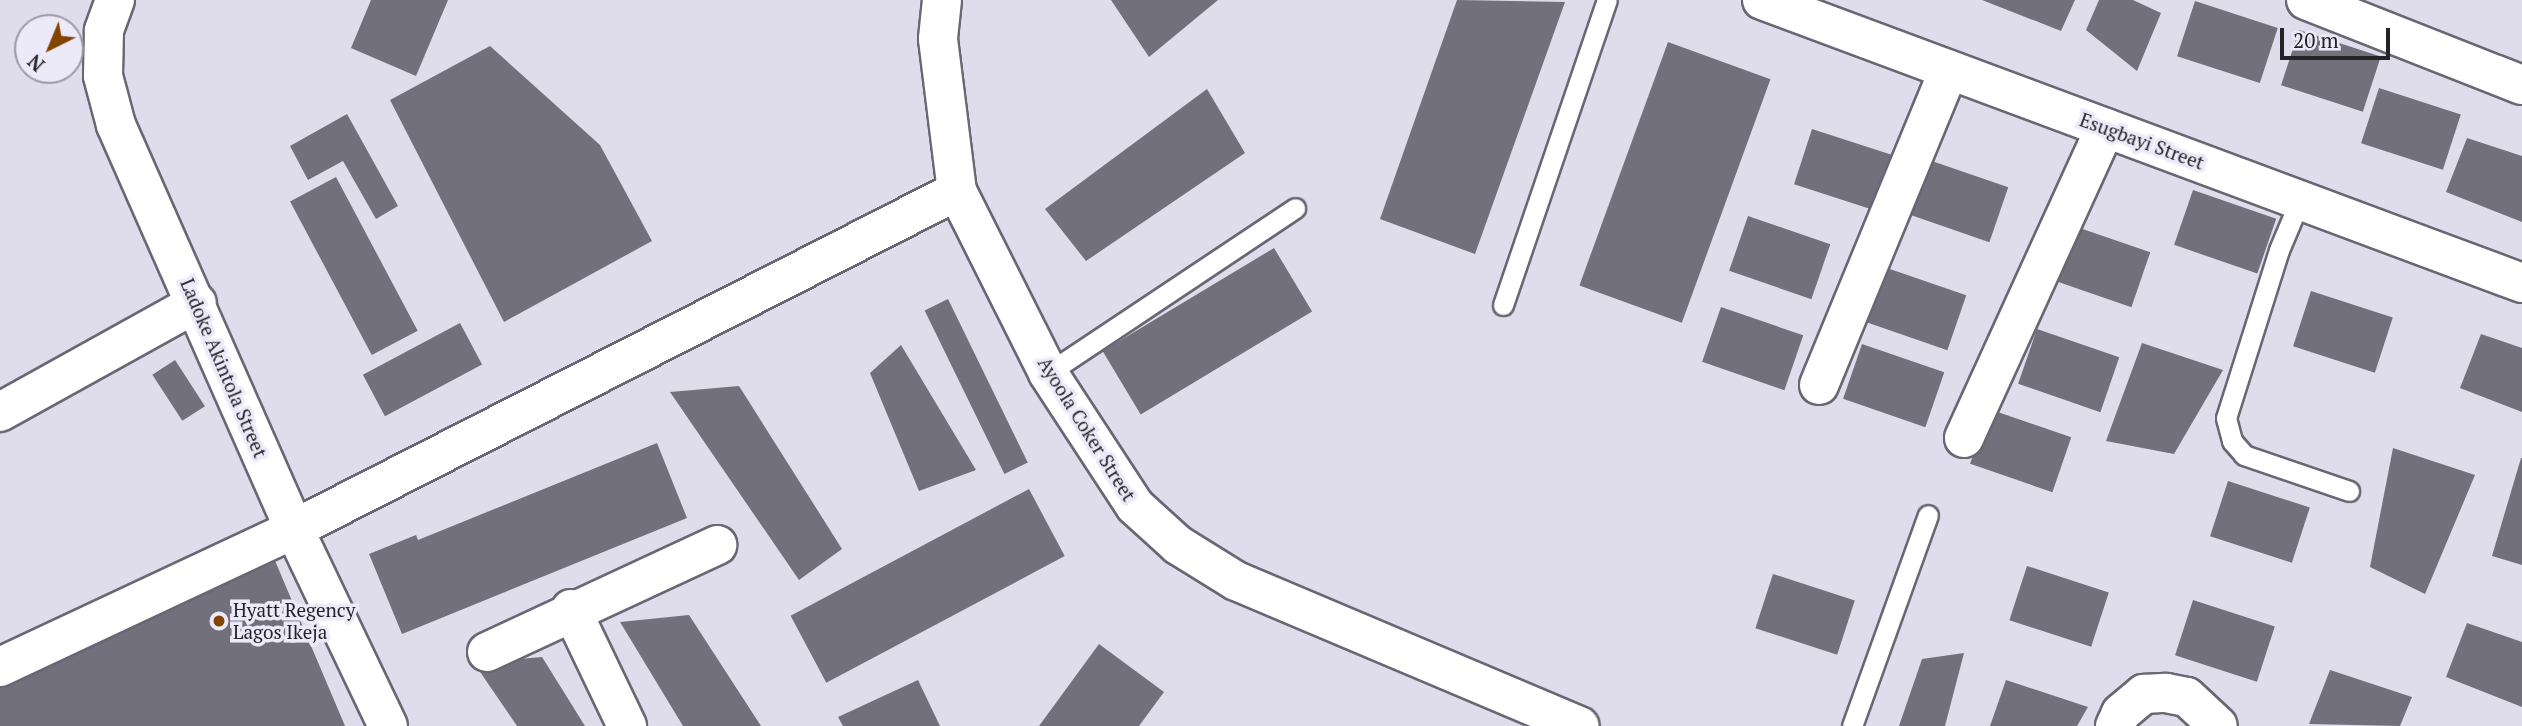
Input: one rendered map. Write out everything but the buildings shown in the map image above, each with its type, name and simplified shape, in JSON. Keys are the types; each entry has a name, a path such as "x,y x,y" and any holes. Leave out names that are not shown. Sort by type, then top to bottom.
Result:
{"street":[{"name":"Ladoke Akintola Street","path":"116,0 104,31 103,76 116,125 197,303 293,529 388,726"},
{"name":"Ayoola Coker Street","path":"942,0 938,39 957,191 1048,373 1135,506 1178,545 1236,581 1580,726"},
{"name":"Esugbayi Street","path":"1762,0 2522,283"},
{"path":"2306,0 2522,85"},
{"path":"1819,385 1949,70"},
{"path":"1964,438 2105,128"},
{"path":"0,667 293,529 957,191"},
{"path":"0,412 197,303"},
{"path":"487,652 572,609 717,545"},
{"path":"572,609 627,726"},
{"path":"2115,726 2121,713 2144,694 2166,693 2187,697 2218,726"}],"lane":[{"path":"1503,305 1607,0"},
{"path":"2300,200 2279,250 2225,418 2232,441 2244,455 2349,491"},
{"path":"1048,373 1295,208"},
{"path":"1852,726 1928,515"}],"place":[{"name":"Hyatt Regency Lagos Ikeja","path":"219,621"}]}
